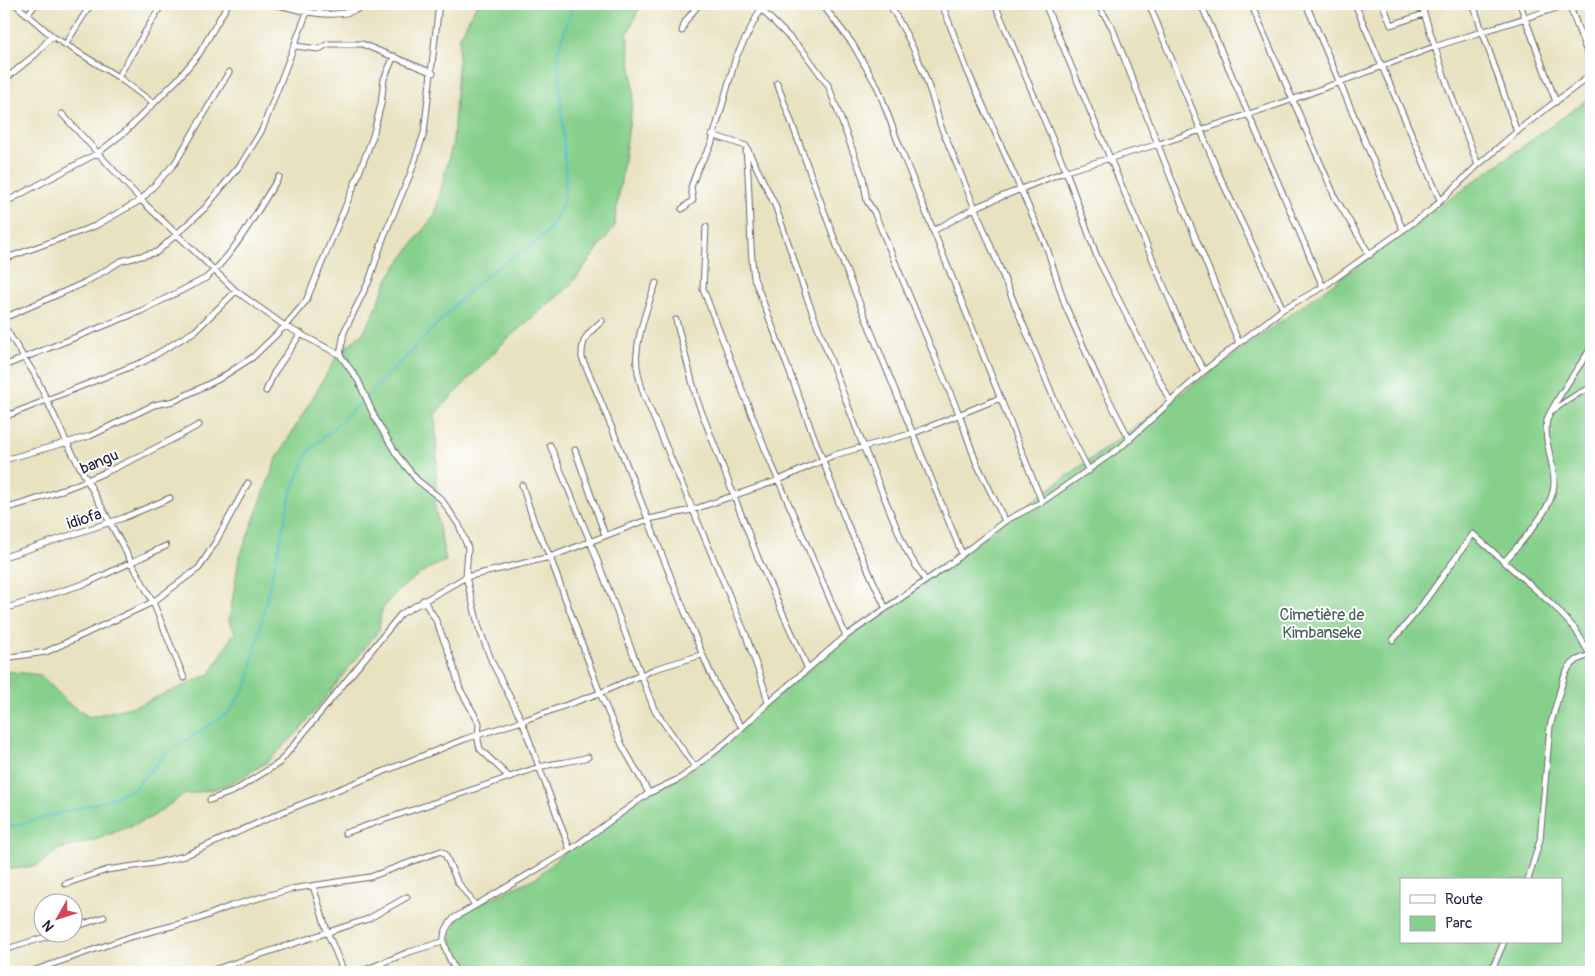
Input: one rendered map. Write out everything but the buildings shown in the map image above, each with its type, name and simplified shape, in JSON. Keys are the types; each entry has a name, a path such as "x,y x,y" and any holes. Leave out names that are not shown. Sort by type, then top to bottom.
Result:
{"street":[{"path":"15,4 52,36 118,77 153,103"},
{"path":"28,15 36,4"},
{"path":"66,45 91,4"},
{"path":"118,77 162,4"},
{"path":"4,203 98,153 126,131 178,79 199,54 228,4"},
{"path":"274,4 307,12 354,11 364,4 372,4"},
{"path":"319,4 319,12"},
{"path":"340,354 344,332 369,281 384,236 413,166 424,133 433,73 440,4"},
{"path":"682,31 685,22 699,4"},
{"path":"822,4 852,43 878,88 933,231 1042,502"},
{"path":"890,4 910,39 928,78 940,124 1062,418 1088,471"},
{"path":"942,4 968,72 1047,248 1066,305 1097,377 1130,440"},
{"path":"995,4 1066,171 1097,257 1170,402"},
{"path":"1045,4 1182,328 1204,371"},
{"path":"1097,4 1112,27 1171,178 1240,343"},
{"path":"1149,4 1201,131 1283,309"},
{"path":"1201,4 1323,287"},
{"path":"1251,4 1336,199 1370,255"},
{"path":"1306,4 1338,82 1364,135 1403,230"},
{"path":"1355,4 1440,200"},
{"path":"1383,4 1391,25 1424,14"},
{"path":"1422,4 1434,47 1478,165"},
{"path":"1473,4 1517,132"},
{"path":"1520,4 1556,102"},
{"path":"933,231 976,207 1066,171 1201,131 1434,47 1569,4 1591,64"},
{"path":"682,209 693,200 691,187 698,168 711,145 712,135 736,58 758,6 804,52 828,85 863,178 867,201 874,212 959,414 976,462 1005,520"},
{"path":"4,318 84,283 121,262 157,252 178,235 205,208 241,164 262,130 307,12"},
{"path":"4,80 36,54 52,36"},
{"path":"295,46 320,49 328,44 362,44 433,73"},
{"path":"4,460 90,436 154,405 174,401 219,379 252,357 285,326 306,301 354,186 373,136 381,104 384,79 394,56"},
{"path":"4,259 95,226 141,200 175,163 229,72"},
{"path":"456,972 442,942 446,926 454,918 570,850 649,793 681,778 728,741 768,703 846,636 962,554 1005,520 1042,502 1130,440 1204,371 1283,309 1323,287 1431,210 1478,165 1517,132 1591,75"},
{"path":"778,83 844,265 962,554"},
{"path":"62,114 141,200 236,291 285,326 340,354 358,380 374,418 397,456 416,480 441,499 459,525 468,548 466,577 479,628 492,662 522,721 570,850"},
{"path":"712,135 746,146 775,205 807,298 864,448 906,548 925,580"},
{"path":"746,146 750,180 750,248 754,278 857,548 885,607"},
{"path":"4,366 141,311 206,278 214,271 279,177"},
{"path":"706,227 703,289 779,480 846,636"},
{"path":"656,283 648,304 637,352 639,376 644,395 763,678 768,703"},
{"path":"4,417 145,361 195,331 236,291"},
{"path":"676,320 696,400 758,558 808,670"},
{"path":"602,322 585,335 582,346 582,358 609,418 701,655 727,708 742,727"},
{"path":"4,326 24,358 67,443 153,602 184,678"},
{"path":"266,391 274,373 301,333"},
{"path":"1504,562 1534,525 1551,496 1554,486 1547,422 1591,348"},
{"path":"1553,410 1579,393 1591,388"},
{"path":"210,800 234,791 279,763 352,675 379,638 401,614 466,577 550,556 649,519 692,510 779,480 823,459 914,433 1000,398"},
{"name":"bangu","path":"4,509 87,480 139,458 199,425"},
{"path":"550,445 590,541 641,675 662,721 695,767"},
{"path":"575,450 605,535"},
{"path":"4,658 46,652 153,602 199,568 248,483"},
{"path":"522,484 534,522 550,556 600,692 622,745 649,793"},
{"name":"idiofa","path":"4,557 111,522 170,498"},
{"path":"1393,640 1419,609 1473,534 1529,583 1575,629 1590,655 1569,667 1552,716 1540,840 1529,878"},
{"path":"4,609 87,583 166,546"},
{"path":"424,600 435,618 452,661 460,689 479,723 480,734 478,740 480,749 510,778"},
{"path":"65,884 116,868 155,863 184,856 287,810 480,734 522,721 641,675 701,655"},
{"path":"345,833 539,767 559,762 568,763 588,757"},
{"path":"30,972 130,937 198,919 231,906 313,886 370,876 421,857 443,852 457,881 475,905"},
{"path":"313,886 328,934 344,972"},
{"path":"207,972 328,934 368,919 407,897"},
{"path":"82,925 104,917"},
{"path":"4,950 32,941"},
{"path":"360,972 409,952 442,942"},
{"path":"1491,972 1503,944"}],"green space":[{"path":"477,4 641,4 627,35 634,92 614,227 570,286 508,338 435,414 437,460 435,508 446,561 410,581 393,596 381,612 379,630 298,732 266,763 233,782 214,789 183,795 152,817 126,828 92,841 59,849 37,866 4,870 4,671 41,675 69,704 89,717 139,705 210,674 235,632 229,621 239,559 277,458 339,353 363,333 374,313 389,276 435,214 453,141 460,36"},
{"name":"Cimetière de Kimbanseke","path":"1591,97 1591,972 463,972 453,949 451,935 462,912 537,877 562,854 649,793 681,778 846,636"}],"waterway":[{"path":"4,824 14,826 104,801 134,789 164,755 228,713 247,686 291,493 309,451 374,390 459,301 492,271 537,241 550,229 562,206 566,179 558,52 573,4"}]}
